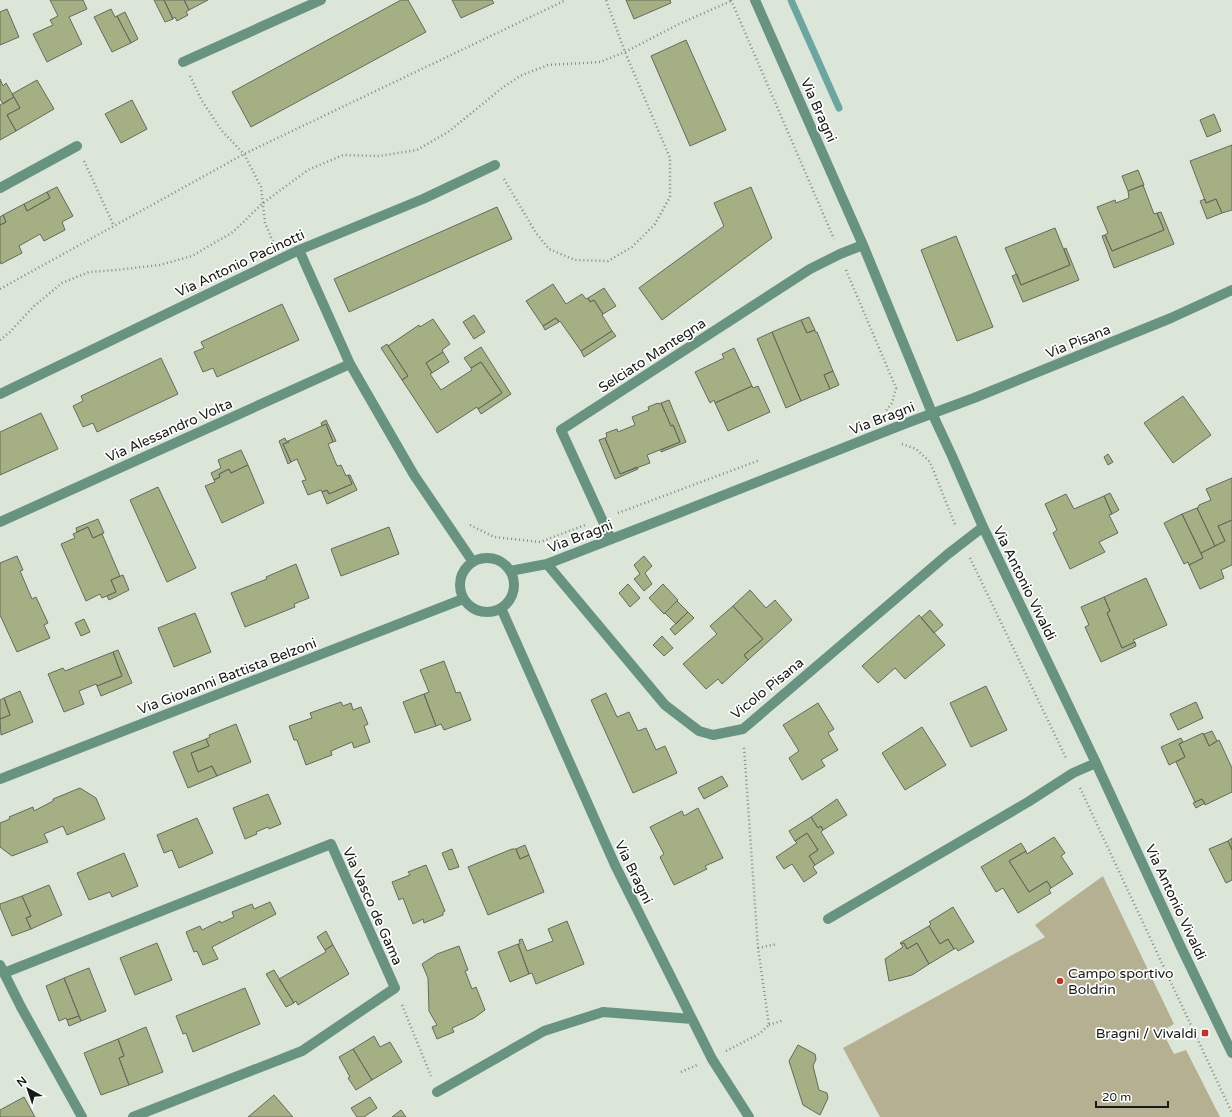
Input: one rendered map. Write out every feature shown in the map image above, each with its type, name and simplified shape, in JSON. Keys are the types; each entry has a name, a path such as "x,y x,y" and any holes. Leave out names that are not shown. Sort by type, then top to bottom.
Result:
{"street":[{"path":"182,62 321,0"},
{"name":"Via Bragni","path":"510,571 547,564 932,413 862,245 755,0"},
{"path":"0,188 78,146"},
{"name":"Via Antonio Pacinotti","path":"0,394 298,250 423,199 495,165"},
{"name":"Selciato Mantegna","path":"610,539 561,430 810,269 862,245"},
{"path":"298,250 350,364 414,475 473,562"},
{"name":"Via Pisana","path":"932,413 974,398 1156,324 1232,290"},
{"name":"Via Alessandro Volta","path":"0,522 350,364"},
{"name":"Via Antonio Vivaldi","path":"932,413 982,527 1096,763 1180,945 1232,1053"},
{"name":"Vicolo Pisana","path":"547,564 665,705 699,731 713,735 743,729 948,554 982,527"},
{"path":"483,558 493,559 503,563 510,571 514,581 513,591 508,601 500,608 491,612 480,611 471,607 464,599 460,589 461,578 465,569 473,562 483,558"},
{"name":"Via Giovanni Battista Belzoni","path":"0,779 464,599"},
{"name":"Via Bragni","path":"500,608 615,866 712,1058 749,1117"},
{"path":"828,919 1028,802 1073,773 1096,763"},
{"name":"Via Vasco de Gama","path":"2,970 331,844 394,988 302,1051 133,1117"},
{"path":"2,970 82,1117"},
{"path":"437,1092 544,1031 603,1012 692,1019"}],"path":[{"path":"0,289 244,154 566,0"},
{"path":"495,165 536,233 549,249 575,260 608,262 632,247 655,224 670,197 670,158 625,52 606,0"},
{"path":"0,340 10,332 33,308 62,283 89,272 160,265 192,256 233,232 263,203 308,170 343,155 379,156 417,150 448,132 502,88 520,76 548,65 600,62 625,52 679,24 731,1"},
{"path":"182,62 202,100 222,131 244,154 261,187 265,223 281,259"},
{"path":"78,146 114,226"},
{"path":"468,524 494,537 540,542 765,458"},
{"path":"743,729 758,948 769,1025"},
{"path":"758,948 777,944"},
{"path":"394,988 437,1092"},
{"path":"681,1072 759,1034 769,1025 784,1020"}],"shaded area":[{"name":"Campo sportivo Boldrin","path":"1103,876 1174,1024 1162,1031 1174,1054 1186,1050 1220,1117 880,1117 843,1048 1045,937 1035,925"}],"building":[{"path":"50,0 83,0 87,9 69,17 82,44 47,62 33,34 53,25 50,20 58,16"},
{"path":"154,0 164,0 173,19 165,22"},
{"path":"164,0 184,0 189,10 186,12 188,15 177,21 175,17 173,19"},
{"path":"184,0 208,0 189,10"},
{"path":"401,0 408,0 426,32 251,127 232,92"},
{"path":"452,0 492,0 494,3 461,18"},
{"path":"626,0 670,0 671,3 634,19"},
{"path":"7,9 19,37 0,45 0,12"},
{"path":"111,9 115,17 117,16 131,43 112,52 94,17"},
{"path":"125,12 138,39 131,43 117,16"},
{"path":"686,40 726,130 690,146 651,56"},
{"path":"0,79 3,86 6,83 14,97 3,104 0,99"},
{"path":"37,80 54,109 16,131 7,115 20,108 12,94"},
{"path":"14,97 20,108 7,115 16,131 0,140 0,105"},
{"path":"132,100 147,129 121,143 105,114"},
{"path":"1214,114 1221,131 1207,137 1200,120"},
{"path":"1232,145 1232,210 1222,213 1216,199 1206,203 1190,161"},
{"path":"1138,170 1144,185 1128,191 1122,176"},
{"path":"1143,185 1154,214 1157,213 1164,230 1112,251 1105,235 1108,233 1097,207 1115,200 1116,203 1129,198 1128,191"},
{"path":"57,187 73,216 62,222 65,230 44,241 40,234 19,246 22,253 1,264 0,225 6,222 3,215 24,204 27,211 50,198 47,192"},
{"path":"751,187 772,238 662,320 639,288 724,226 714,203"},
{"path":"47,192 50,198 27,211 24,204"},
{"path":"1205,199 1206,203 1216,199 1222,213 1207,219 1200,201"},
{"path":"497,207 512,239 349,312 334,279"},
{"path":"1161,212 1174,244 1114,268 1102,236 1105,235 1112,251 1164,230 1157,213"},
{"path":"3,215 6,222 0,225 0,217"},
{"path":"1055,228 1070,265 1021,285 1005,248"},
{"path":"956,236 993,327 957,341 921,250"},
{"path":"1066,248 1079,280 1023,302 1012,276 1017,274 1021,285 1070,265 1064,249"},
{"path":"553,284 566,304 582,294 586,299 588,298 590,302 594,300 612,331 581,351 560,321 559,322 556,318 543,326 526,301"},
{"path":"604,288 616,306 603,314 594,300 590,302 588,298"},
{"path":"282,304 299,340 217,377 213,368 203,372 194,352 204,348 201,342"},
{"path":"474,315 485,332 474,339 463,322"},
{"path":"809,317 815,330 807,333 801,320"},
{"path":"556,318 559,322 545,330 543,326"},
{"path":"433,319 450,344 442,350 443,352 426,363 432,373 430,374 441,390 472,370 471,368 481,362 502,393 437,433 402,380 408,376 388,346 419,325 420,327"},
{"path":"801,320 807,333 815,330 815,332 817,332 833,371 824,375 830,389 801,401 772,332"},
{"path":"612,331 616,336 584,357 581,351"},
{"path":"772,332 801,401 786,408 757,339"},
{"path":"387,344 408,376 402,380 381,348"},
{"path":"481,347 511,394 481,414 478,409 502,393 481,362 471,368 464,358"},
{"path":"734,348 752,386 715,403 714,400 710,403 695,372 724,358 722,354"},
{"path":"443,352 449,362 432,373 426,363"},
{"path":"161,358 178,394 97,432 93,423 83,427 73,406 83,401 81,396"},
{"path":"833,371 839,385 830,389 824,375"},
{"path":"752,386 753,388 758,386 770,412 728,431 715,403"},
{"path":"1183,396 1211,435 1173,463 1144,423"},
{"path":"669,400 686,442 661,452 661,450 680,442 661,403"},
{"path":"661,403 680,442 647,455 650,463 620,474 605,438 607,437 606,433 617,429 618,432 635,425 632,417 649,410 648,407"},
{"path":"41,413 58,449 0,475 0,432"},
{"path":"326,420 336,441 333,442 326,424 322,426 321,423"},
{"path":"326,424 333,442 328,444 337,466 341,465 352,484 329,494 327,490 322,492 321,490 308,495 302,481 306,480 297,459 291,462 283,444"},
{"path":"285,438 286,441 289,442 283,444 291,462 288,464 279,441"},
{"path":"605,438 620,474 637,467 638,469 615,479 599,440"},
{"path":"241,450 248,465 231,473 229,469 219,474 220,477 214,480 211,473 221,468 218,460"},
{"path":"1108,454 1113,462 1108,465 1104,457"},
{"path":"248,465 264,503 222,523 205,486 215,482 214,480 220,477 219,474 229,469 231,473"},
{"path":"348,475 350,475 357,490 327,504 322,492 327,490 329,494 352,484"},
{"path":"1232,478 1232,520 1218,526 1225,541 1215,546 1197,508 1199,505 1211,500 1206,489"},
{"path":"158,487 196,568 167,582 130,500"},
{"path":"1110,493 1119,510 1112,514 1104,496"},
{"path":"1066,494 1074,509 1104,496 1112,514 1109,515 1118,533 1099,542 1105,552 1070,569 1053,533 1057,530 1045,504"},
{"path":"1197,508 1215,546 1201,553 1182,514"},
{"path":"1182,514 1203,558 1189,565 1188,562 1184,564 1164,523"},
{"path":"98,519 104,533 93,538 88,527 77,532 76,528"},
{"path":"1232,520 1232,565 1221,570 1224,578 1200,589 1189,565 1203,558 1201,553 1225,541 1218,526"},
{"path":"88,527 93,538 102,534 120,576 111,580 116,592 102,598 100,594 86,601 61,544 75,538 73,534"},
{"path":"389,527 399,554 341,576 331,549"},
{"path":"17,556 23,570 20,571 32,599 36,597 48,623 44,625 50,638 17,652 0,615 0,563"},
{"path":"644,556 652,566 645,573 652,584 644,591 634,579 640,574 634,565"},
{"path":"296,564 309,598 294,604 295,607 245,627 231,593 267,579 266,577"},
{"path":"123,575 129,590 109,600 107,596 116,592 111,580"},
{"path":"1146,578 1167,625 1133,640 1135,642 1122,648 1107,613 1110,611 1104,597"},
{"path":"628,584 640,598 630,607 619,593"},
{"path":"663,584 678,600 664,614 649,598"},
{"path":"750,590 766,608 775,600 792,620 748,660 744,655 763,639 733,606"},
{"path":"1104,597 1110,611 1107,613 1122,648 1135,642 1136,646 1101,662 1085,627 1089,625 1081,607"},
{"path":"677,601 688,612 676,624 665,613"},
{"path":"733,606 763,639 744,655 748,660 722,684 718,679 706,689 683,664 717,634 710,626"},
{"path":"930,610 943,625 934,633 921,618"},
{"path":"688,612 694,618 675,635 670,629"},
{"path":"195,613 211,652 174,667 158,628"},
{"path":"919,615 945,645 905,679 895,668 878,683 862,666"},
{"path":"84,619 90,632 81,636 75,623"},
{"path":"662,636 673,648 664,656 653,645"},
{"path":"118,650 132,683 101,696 97,686 122,676 113,652"},
{"path":"113,652 122,676 97,686 96,684 79,691 84,704 64,712 48,674 63,668 65,671"},
{"path":"444,661 456,693 460,692 471,720 444,730 441,724 436,726 424,694 429,692 420,670"},
{"path":"986,686 1007,730 971,747 950,703"},
{"path":"20,691 33,722 1,735 0,719 10,715 4,698"},
{"path":"606,693 617,717 629,712 638,731 646,728 656,750 665,746 677,773 633,793 591,700"},
{"path":"424,694 436,726 415,733 403,702"},
{"path":"4,698 10,715 0,719 0,700"},
{"path":"341,702 343,706 351,703 353,710 361,707 368,724 364,726 370,742 354,748 352,742 331,751 332,755 306,765 297,740 294,740 289,726 312,718 310,713"},
{"path":"1196,702 1203,718 1178,730 1170,714"},
{"path":"818,703 834,729 828,733 838,750 821,760 825,766 802,780 789,758 799,751 783,725"},
{"path":"236,724 251,762 217,776 212,766 198,772 191,753 209,746 206,739 210,737 209,735"},
{"path":"922,727 946,765 905,790 882,753"},
{"path":"1212,731 1217,741 1209,746 1204,734"},
{"path":"1203,733 1209,746 1219,740 1232,768 1232,792 1205,805 1202,799 1195,802 1176,762 1185,757 1179,744"},
{"path":"1181,738 1183,742 1179,744 1185,757 1169,765 1161,747"},
{"path":"206,739 209,746 191,753 198,772 212,766 217,776 188,788 173,752"},
{"path":"722,776 728,786 704,799 698,788"},
{"path":"80,788 96,798 105,819 67,835 63,826 44,834 48,842 12,856 0,847 0,823 10,819 9,817 33,807 34,811 53,801 53,799"},
{"path":"268,794 281,824 256,832 257,834 245,839 233,808"},
{"path":"837,799 847,815 823,830 821,826 818,828 811,817"},
{"path":"1202,799 1205,803 1196,808 1193,803"},
{"path":"698,808 723,858 705,866 707,869 674,885 660,857 664,854 650,827 682,811 684,816"},
{"path":"811,817 818,828 821,826 823,830 821,832 834,853 815,865 809,856 818,850 807,833 795,841 789,831"},
{"path":"197,818 213,853 179,868 172,850 164,853 157,835"},
{"path":"807,833 818,850 809,856 815,865 813,867 817,873 804,882 792,864 784,869 776,857 797,843 795,841"},
{"path":"1054,837 1065,853 1061,856 1073,874 1051,888 1047,881 1029,892 1009,861 1026,851 1027,854"},
{"path":"1232,838 1232,850 1228,841"},
{"path":"1228,841 1232,850 1232,880 1226,883 1209,849"},
{"path":"1021,843 1026,851 1009,861 1029,892 1047,881 1051,888 1049,890 1051,893 1018,913 1003,888 996,892 981,867"},
{"path":"525,845 529,855 520,859 516,849"},
{"path":"452,849 459,867 449,870 442,853"},
{"path":"512,849 516,849 520,859 529,855 544,892 488,915 468,867"},
{"path":"124,853 138,886 112,897 110,892 89,900 77,873"},
{"path":"426,865 445,911 443,912 443,915 424,923 423,919 413,924 403,898 399,900 392,882 410,875 408,872"},
{"path":"49,885 62,915 31,929 26,918 31,916 22,896"},
{"path":"22,896 31,916 26,918 31,929 12,936 0,904"},
{"path":"270,902 276,914 212,947 218,959 203,965 197,951 194,952 186,932 200,926 202,930 220,921 221,923 234,917 232,912 252,904 254,909"},
{"path":"953,907 974,942 958,951 956,948 954,949 948,939 940,944 929,926 931,924 929,922"},
{"path":"567,921 584,964 536,984 532,973 529,974 518,944 520,944 519,940 522,939 527,951 553,941 548,929"},
{"path":"929,926 940,944 948,939 954,949 929,964 917,943 907,949 904,943 900,943"},
{"path":"326,931 333,945 325,950 317,937"},
{"path":"157,943 172,980 135,995 120,958"},
{"path":"904,943 907,949 917,943 929,964 912,975 889,981 885,959 903,947 901,944"},
{"path":"518,944 529,974 510,982 498,952"},
{"path":"333,945 349,974 298,1005 296,1001 294,1003 279,979 326,952 325,950"},
{"path":"459,946 468,970 465,971 472,989 476,987 485,1010 474,1018 452,1028 454,1032 437,1039 432,1027 437,1025 429,1011 428,978 422,964 437,954"},
{"path":"89,968 106,1011 81,1021 64,978"},
{"path":"274,970 294,1003 286,1007 266,974"},
{"path":"64,978 79,1016 67,1020 66,1018 59,1021 46,986"},
{"path":"245,988 260,1024 193,1052 186,1033 183,1034 176,1016"},
{"path":"79,1016 81,1021 69,1026 67,1020"},
{"path":"146,1027 163,1072 129,1085 119,1058 124,1056 118,1039"},
{"path":"374,1036 380,1047 390,1042 402,1062 372,1080 353,1049"},
{"path":"118,1039 124,1056 119,1058 129,1085 101,1095 84,1053"},
{"path":"798,1045 815,1054 816,1059 813,1066 819,1090 827,1093 828,1098 820,1115 803,1105 789,1061"},
{"path":"353,1049 372,1080 356,1090 348,1078 350,1077 339,1057"},
{"path":"274,1095 293,1117 248,1117"},
{"path":"24,1097 35,1117 0,1117 0,1110"},
{"path":"370,1097 377,1108 364,1117 357,1117 351,1108"},
{"path":"401,1110 406,1117 392,1117"}],"waterway":[{"path":"791,0 839,108"}],"place":[{"name":"Campo sportivo Boldrin","path":"1060,981"},
{"name":"Bragni / Vivaldi","path":"1205,1033"}]}
